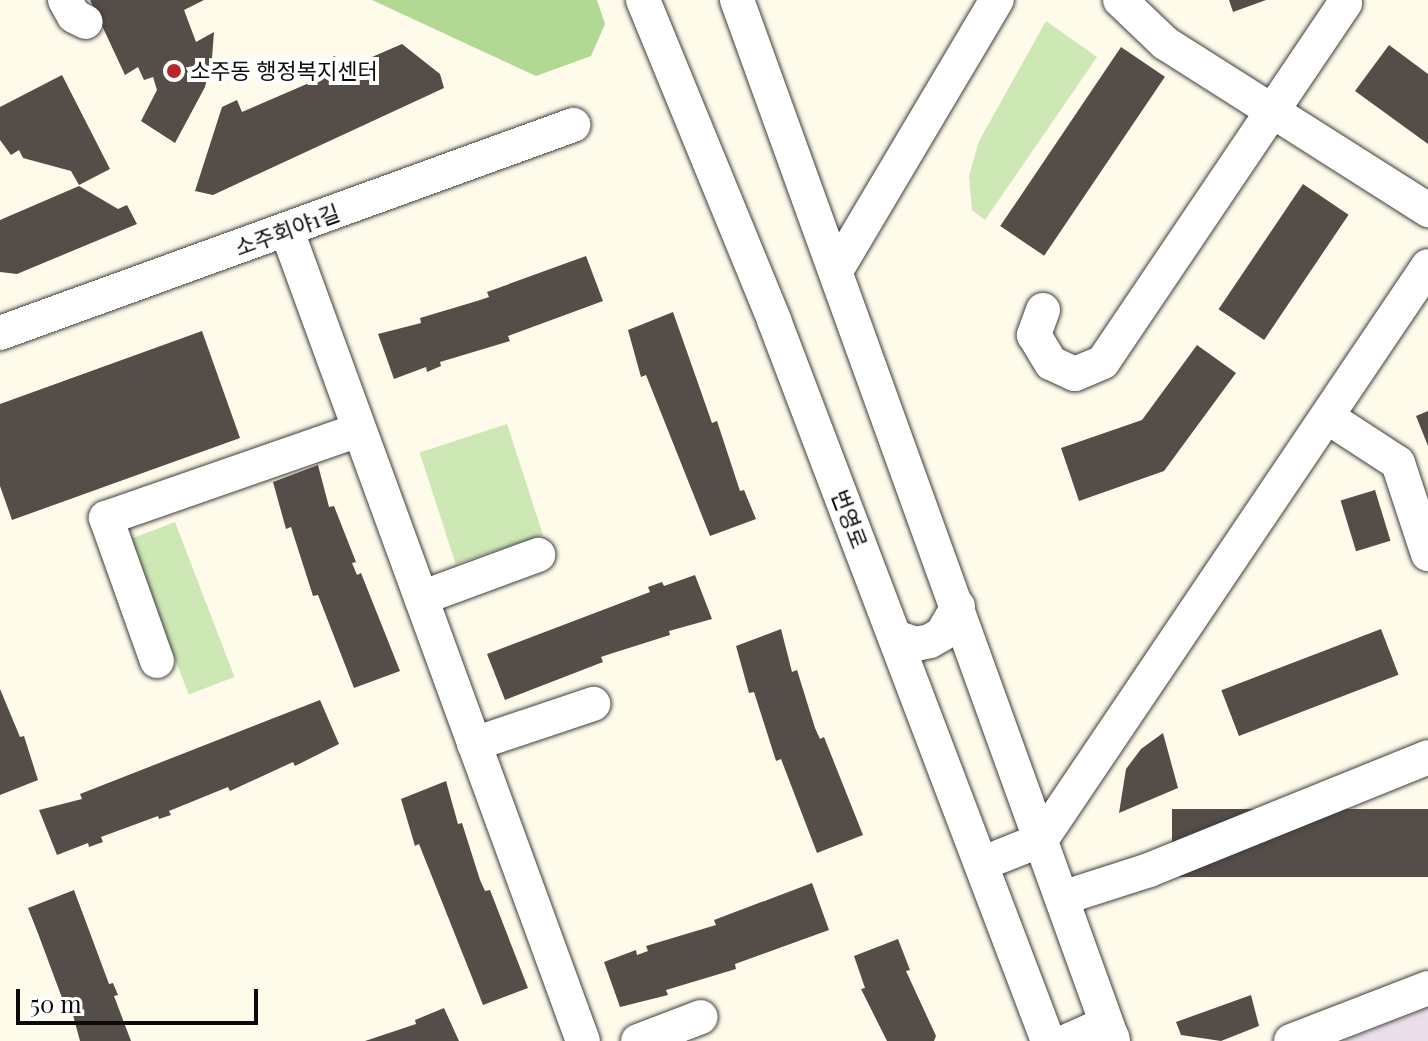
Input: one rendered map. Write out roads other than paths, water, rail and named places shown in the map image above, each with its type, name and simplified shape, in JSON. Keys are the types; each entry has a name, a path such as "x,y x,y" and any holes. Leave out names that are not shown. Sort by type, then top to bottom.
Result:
{"street":[{"name":"번영로","path":"643,0 895,637 1048,1041"},
{"path":"737,0 837,269 1112,1039"},
{"path":"837,269 997,0"},
{"path":"1120,0 1165,43 1428,210"},
{"path":"1043,310 1034,335 1051,363 1075,374 1103,362 1345,3"},
{"name":"소주회야1길","path":"0,333 573,125"},
{"path":"287,231 583,1041"},
{"path":"981,864 1041,840 1329,418 1428,266"},
{"path":"1329,418 1398,463 1428,554"},
{"path":"157,661 106,518 359,430"},
{"path":"421,598 538,555"},
{"path":"895,637 916,644 930,641 942,634 958,606"},
{"path":"474,744 593,704"},
{"path":"1062,898 1149,870 1428,757"},
{"path":"1291,1041 1428,988"},
{"path":"638,1041 701,1017"},
{"path":"1067,1041 1094,1029 1112,1039"}],"place":[{"name":"소주동 행정복지센터","path":"174,71"}]}
